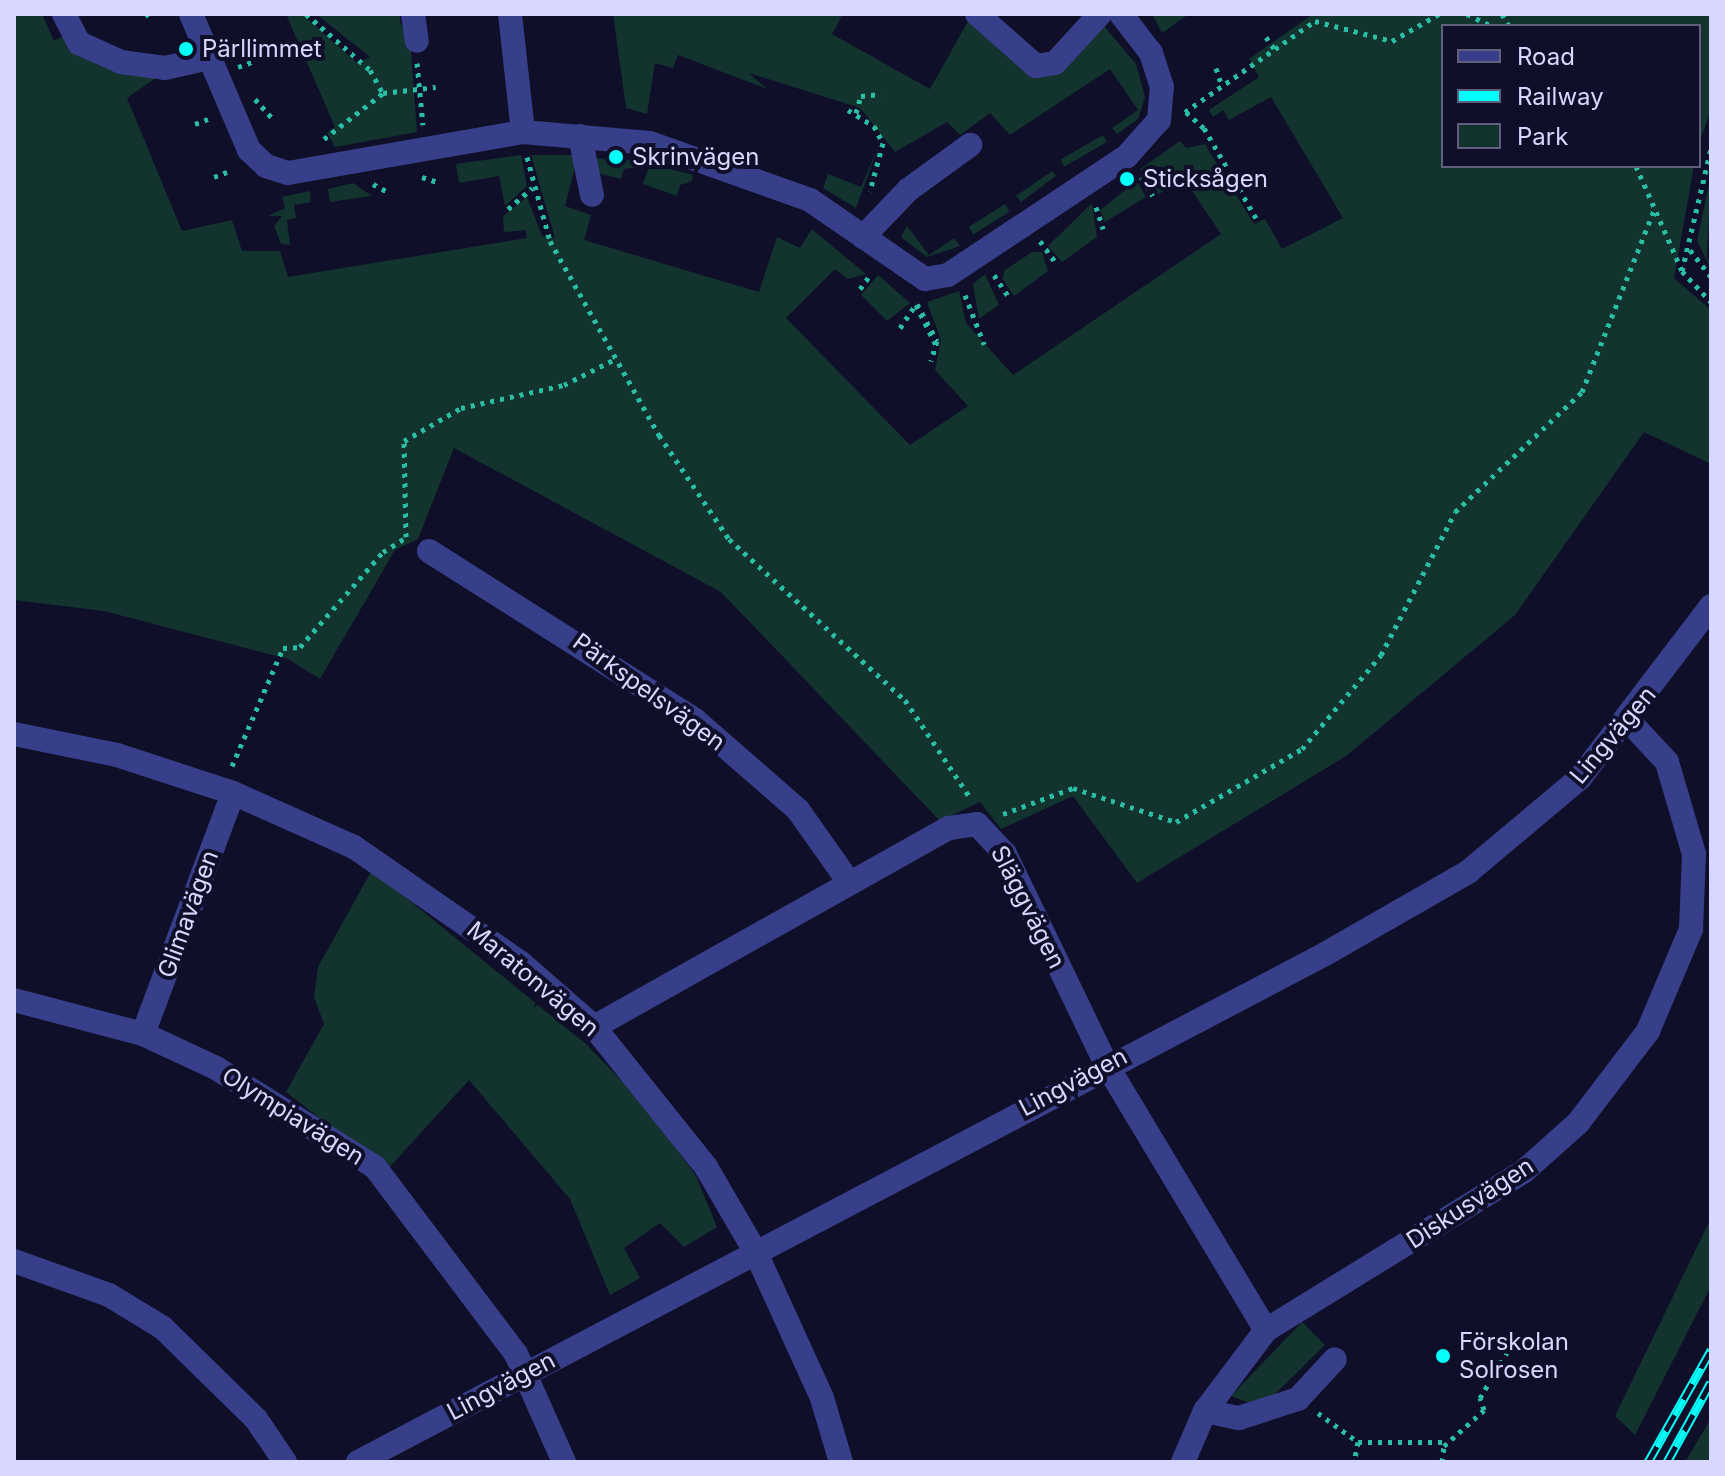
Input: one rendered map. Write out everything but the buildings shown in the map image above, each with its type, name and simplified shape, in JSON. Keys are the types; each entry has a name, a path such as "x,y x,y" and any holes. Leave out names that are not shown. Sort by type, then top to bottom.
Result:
{"street":[{"path":"64,14 79,43 121,62 165,68 209,58"},
{"path":"191,14 249,150 266,166 288,173 523,132 650,143 718,161 810,200 925,279 962,267 1138,148 1159,120 1162,87 1151,53 1121,14"},
{"path":"413,14 417,41"},
{"path":"510,14 523,132"},
{"path":"977,14 1036,66 1055,63 1100,14"},
{"path":"580,136 592,195"},
{"path":"857,233 908,190 970,145"},
{"name":"Pärkspelsvägen","path":"429,551 499,589 695,720 798,810 849,882"},
{"name":"Lingvägen","path":"358,1462 756,1253 1106,1064 1339,947 1468,872 1580,778 1628,720 1711,606"},
{"name":"Diskusvägen","path":"1183,1462 1205,1411 1266,1330 1523,1172 1578,1123 1648,1031 1691,929 1694,854 1667,762 1628,720"},
{"name":"Maratonvägen","path":"14,734 117,755 233,793 354,847 521,963 594,1027 706,1167 756,1253 822,1398 841,1462"},
{"name":"Glimavägen","path":"143,1034 233,793"},
{"name":"Släggvägen","path":"594,1027 949,828 977,824 1005,854 1106,1064 1266,1330"},
{"name":"Olympiavägen","path":"14,1000 143,1034 280,1104 375,1167 468,1281 525,1372 564,1462"},
{"path":"14,1261 109,1295 163,1328 256,1419 285,1462"},
{"path":"1205,1411 1239,1418 1298,1399 1335,1359"}],"path":[{"path":"306,14 370,70 383,93"},
{"path":"1159,120 1186,112 1315,21 1392,41 1439,14"},
{"path":"1467,14 1488,24"},
{"path":"1266,37 1275,50"},
{"path":"417,41 418,89 427,149"},
{"path":"1216,68 1222,86"},
{"path":"308,147 383,93 436,87"},
{"path":"856,113 861,96 881,94"},
{"path":"848,110 856,113 883,143 857,233"},
{"path":"1186,112 1204,128 1256,218"},
{"path":"523,132 532,188 550,241 617,358 729,539 905,700 965,789 977,824 1073,788 1176,822 1302,749 1381,655 1455,512 1582,392 1655,208"},
{"path":"1682,271 1711,148"},
{"path":"1637,168 1682,271 1711,302"},
{"path":"439,178 441,189"},
{"path":"388,182 391,199"},
{"path":"508,209 532,188"},
{"path":"1689,249 1711,277"},
{"path":"962,267 968,313 984,344"},
{"path":"931,361 936,345 925,311 916,304 936,345"},
{"path":"406,538 404,441 461,408 564,385 617,358"},
{"path":"406,538 429,551"},
{"path":"233,793 232,767 283,648 300,647 383,552 406,538"},
{"path":"1442,1462 1447,1442 1484,1410 1480,1398 1516,1337"},
{"path":"1298,1399 1358,1442 1447,1442"},
{"path":"1354,1462 1358,1442"}],"green space":[{"path":"14,14 42,14 54,41 65,35 157,77 127,98 182,231 232,220 242,251 280,251 288,277 527,238 526,230 504,232 503,216 527,197 542,236 555,238 531,155 578,155 565,206 591,215 584,240 759,292 777,237 800,248 812,229 866,274 848,279 835,269 786,318 910,445 968,406 935,370 941,340 927,302 959,291 966,323 1013,375 1221,234 1184,179 1159,194 1140,169 1180,141 1186,148 1205,144 1254,224 1265,219 1282,249 1343,218 1271,97 1229,120 1223,110 1213,117 1209,110 1259,77 1249,59 1313,14 1711,14 1711,110 1701,138 1701,24 1441,24 1441,168 1694,168 1674,278 1711,310 1711,464 1644,432 1515,615 1346,756 1137,883 1073,796 1001,829 980,802 940,821 721,592 454,448 418,539 395,550 320,679 288,659 104,611 14,600"},
{"path":"286,14 302,14 357,63 370,57 316,14 399,14 401,25 409,25 417,132 335,147 327,133 335,127"},
{"path":"613,14 843,14 832,34 930,89 971,16 1033,71 1104,26 1136,64 1145,97 1138,119 1117,134 1112,128 1138,110 1110,69 1010,135 990,113 960,135 947,122 895,152 860,108 749,73 767,89 678,55 673,68 655,63 647,114 626,108"},
{"path":"1152,14 1189,14 1162,33"},
{"path":"1103,135 1107,142 1065,166 1061,160"},
{"path":"879,145 856,208 823,188 828,174 861,187"},
{"path":"521,155 527,186 505,206 499,176 459,183 456,164"},
{"path":"591,158 634,160 637,167 624,169 621,179 594,172"},
{"path":"650,164 693,175 692,181 680,185 677,196 643,184"},
{"path":"1052,171 1056,176 1021,202 1016,196"},
{"path":"1711,174 1707,257 1711,269 1697,241"},
{"path":"1137,181 1146,197 1105,222 1100,210"},
{"path":"353,183 372,196 330,202 328,189"},
{"path":"310,191 311,202 294,205 296,218 287,220 290,245 281,244 274,226 282,216 268,216 285,208 282,197"},
{"path":"1092,203 1097,237 1062,262 1048,246"},
{"path":"1005,204 1010,212 973,234 969,227"},
{"path":"907,226 929,255 954,238 960,246 927,257 901,237"},
{"path":"1032,252 1042,252 1048,271 1014,296 1002,278 1005,270"},
{"path":"985,274 999,305 979,319 973,284"},
{"path":"878,275 910,303 887,321 861,295"},
{"path":"372,870 586,1044 646,1106 696,1176 717,1227 684,1247 660,1223 624,1248 640,1278 610,1295 570,1199 469,1080 387,1170 286,1092 324,1024 314,997 318,967"},
{"path":"1711,1218 1711,1286 1635,1435 1615,1416"},
{"path":"1302,1322 1325,1345 1272,1397 1252,1404 1231,1396"},
{"path":"1711,1417 1711,1462 1685,1462 1706,1427"}],"railway":[{"path":"1648,1462 1711,1350"},
{"path":"1667,1462 1711,1382"}],"place":[{"name":"Pärllimmet","path":"186,49"},
{"name":"Skrinvägen","path":"616,157"},
{"name":"Sticksågen","path":"1127,179"},
{"name":"Förskolan Solrosen","path":"1443,1356"}]}
